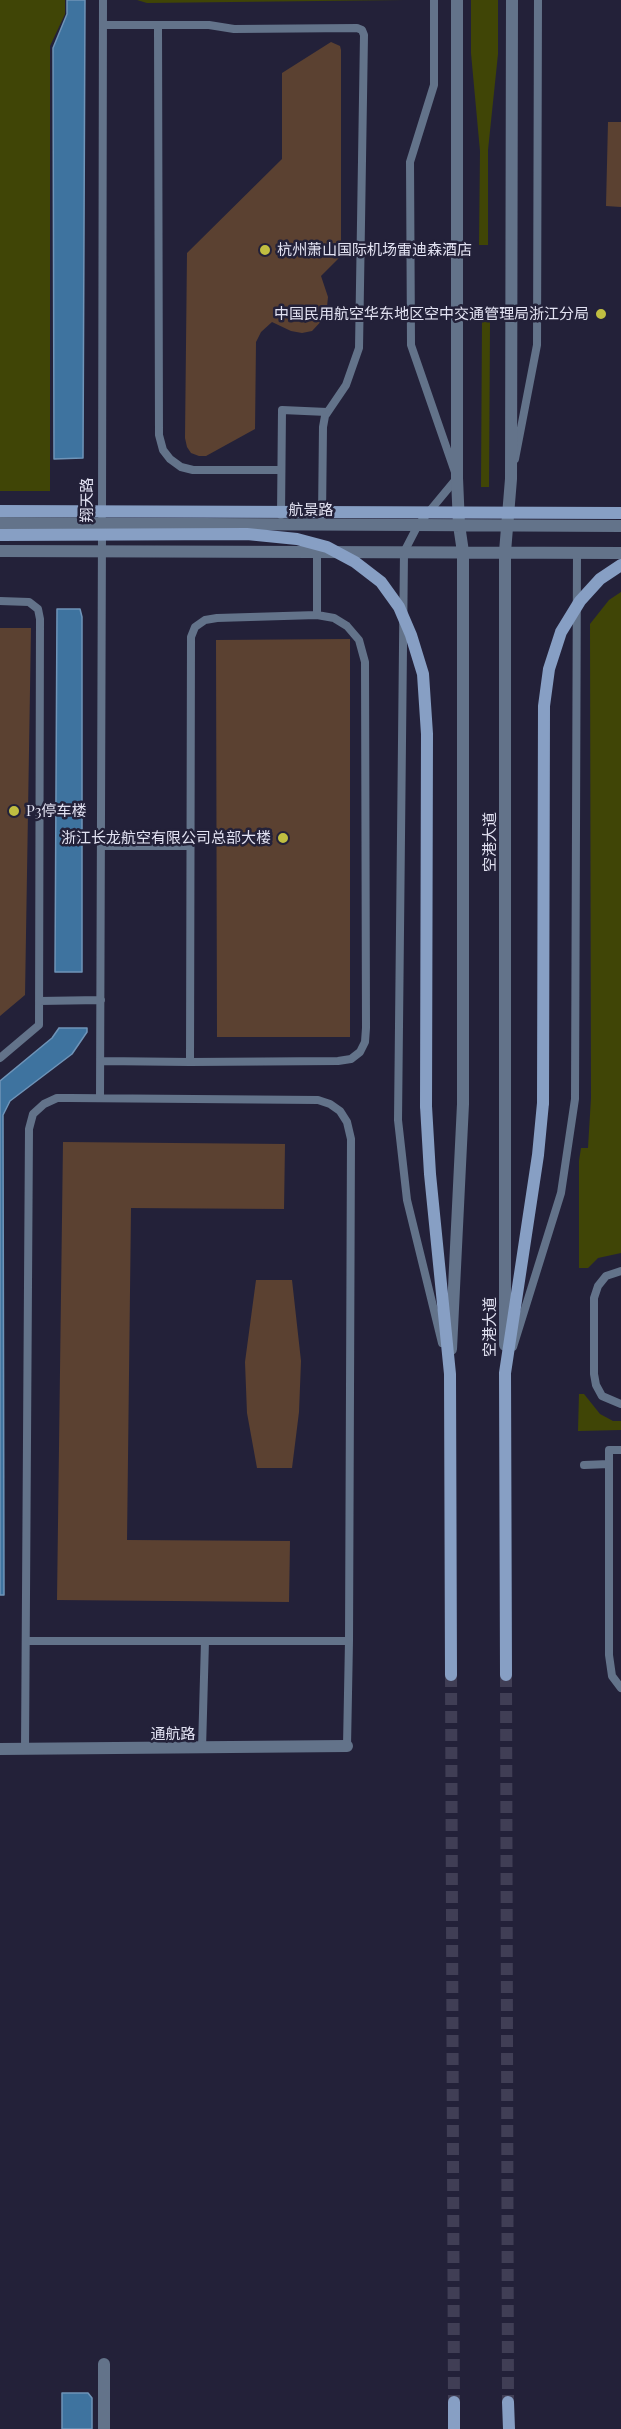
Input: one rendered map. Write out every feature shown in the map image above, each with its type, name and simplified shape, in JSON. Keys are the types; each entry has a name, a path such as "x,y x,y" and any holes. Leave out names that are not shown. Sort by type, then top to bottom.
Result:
{"main road":[{"path":"0,511 621,513"},
{"name":"空港大道","path":"0,535 247,534 297,539 327,548 356,562 381,582 399,607 411,634 423,674 427,734 426,1106 430,1174 450,1374 451,1675"},
{"name":"空港大道","path":"506,1675 505,1373 538,1155 543,1103 544,705 549,669 561,632 580,601 600,579 621,565"},
{"path":"454,2402 454,2429"},
{"path":"508,2402 508,2429"}],"street":[{"name":"空港大道","path":"450,1374 463,1104 463,552 459,525 457,478 457,0"},
{"name":"空港大道","path":"505,1373 505,552 511,480 512,0"},
{"name":"航景路","path":"0,523 621,526"},
{"path":"0,551 621,553"},
{"name":"通航路","path":"0,1749 347,1746"},
{"path":"104,2364 104,2429"}],"lane":[{"name":"翔天路","path":"100,1098 103,0"},
{"path":"434,0 434,85 411,162 411,345 457,478 418,525 404,552 398,1120 407,1200 450,1374"},
{"path":"511,480 537,345 538,0"},
{"path":"103,25 209,25 234,29 357,28 362,30 364,35 359,348 346,385 327,412 322,428 322,525"},
{"path":"158,25 159,435 170,459 187,468 281,470"},
{"path":"281,525 282,410 313,409 327,412"},
{"path":"316,615 317,552"},
{"path":"505,1373 561,1193 575,1099 577,553"},
{"path":"0,601 29,602 38,609 40,619 39,1025 0,1058"},
{"path":"101,1061 190,1062 338,1061 351,1059 360,1053 365,1042 365,662 359,640 347,626 334,618 316,615 217,618 205,620 195,627 191,637 190,1062"},
{"path":"101,846 190,846"},
{"path":"39,1001 101,1000"},
{"path":"25,1749 29,1130 33,1114 44,1104 57,1098 318,1100 340,1111 347,1122 351,1139 347,1746"},
{"path":"621,1271 606,1276 598,1286 594,1298 596,1385 602,1396 621,1404"},
{"path":"621,1450 609,1450 609,1655 612,1676 621,1688"},
{"path":"584,1465 609,1464"},
{"path":"27,1641 349,1641"},
{"path":"202,1749 205,1641"}],"green space":[{"path":"0,0 65,0 65,14 50,46 50,491 0,491"},
{"path":"137,0 404,0 147,3"},
{"path":"471,0 498,0 498,54 488,150 488,245 479,245 480,151 471,53"},
{"path":"482,322 490,322 489,487 481,487"},
{"path":"621,592 621,1253 598,1258 588,1268 579,1268 579,1161 581,1148 588,1148 591,1098 590,624 609,600"},
{"path":"579,1394 584,1394 600,1414 613,1421 621,1421 621,1430 578,1431"}],"water":[{"path":"67,0 85,0 83,458 54,459 53,48 67,14"},
{"path":"57,609 80,609 82,617 82,972 55,972"},
{"path":"59,1028 87,1028 87,1032 72,1054 10,1101 3,1115 4,1595 0,1595 0,1081 52,1038"},
{"path":"62,2393 88,2393 92,2398 92,2429 62,2429"}],"building":[{"name":"杭州萧山国际机场雷迪森酒店","path":"331,42 340,46 341,50 341,252 340,257 321,276 328,297 326,316 312,331 302,333 291,331 272,322 261,332 256,342 255,429 206,456 199,456 191,453 185,438 187,253 282,159 282,73"},
{"path":"608,122 621,122 621,207 606,206"},
{"name":"P3停车楼","path":"0,628 31,628 25,995 0,1016"},
{"name":"浙江长龙航空有限公司总部大楼","path":"350,639 350,1037 217,1037 216,640"},
{"path":"63,1142 285,1144 284,1209 131,1208 127,1540 290,1541 289,1602 57,1600"},
{"path":"256,1280 292,1280 301,1361 299,1412 292,1468 257,1468 247,1413 245,1362"}],"tunnel":[{"path":"451,1675 454,2402"},
{"path":"506,1675 508,2402"}],"place":[{"name":"杭州萧山国际机场雷迪森酒店","path":"265,250"},
{"name":"中国民用航空华东地区空中交通管理局浙江分局","path":"601,314"},
{"name":"P3停车楼","path":"14,811"},
{"name":"浙江长龙航空有限公司总部大楼","path":"283,838"}]}
